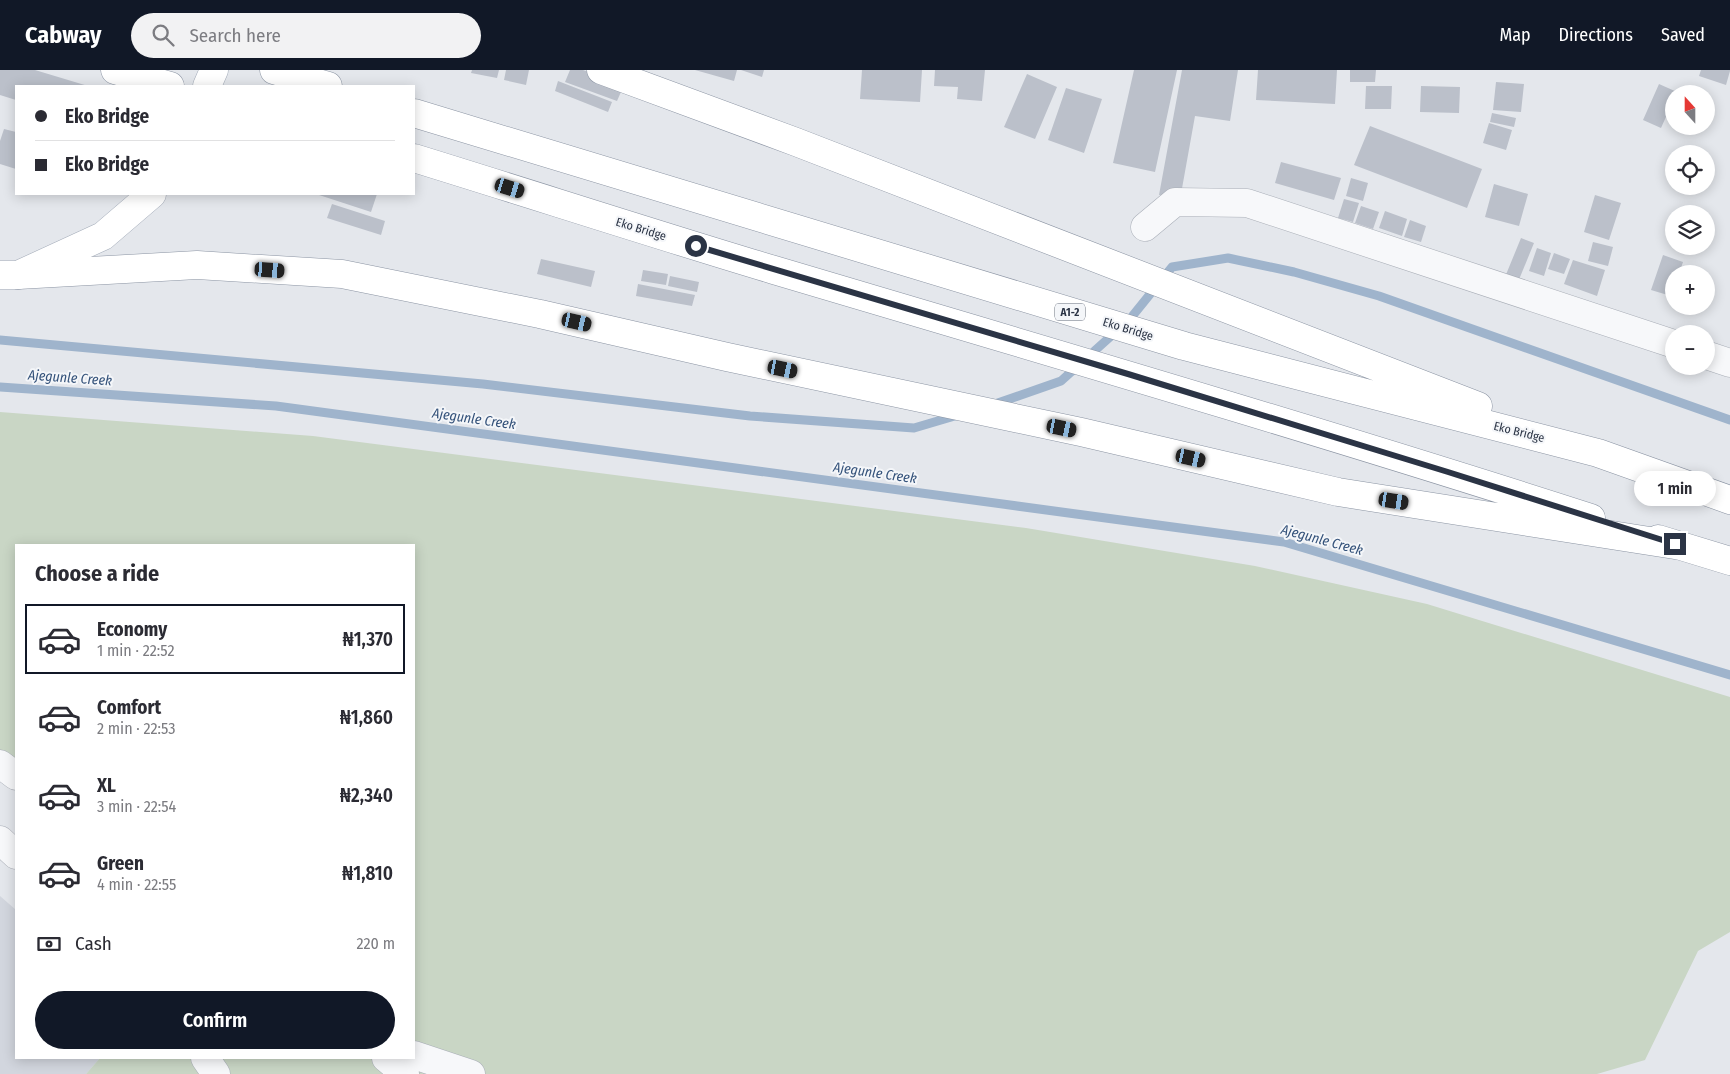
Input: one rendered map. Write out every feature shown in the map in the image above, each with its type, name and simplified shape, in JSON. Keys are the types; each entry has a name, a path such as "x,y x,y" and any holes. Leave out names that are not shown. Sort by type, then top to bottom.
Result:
{"main road":[{"path":"115,70 167,85"},
{"path":"207,85 214,70"},
{"path":"274,70 325,85"},
{"path":"601,70 805,146 1598,453"},
{"name":"Eko Bridge","path":"415,112 1184,346 1598,453 1730,500"},
{"name":"Eko Bridge","path":"415,158 771,269 1110,368 1730,561"},
{"path":"9,275 103,236 151,195"},
{"path":"9,275 197,265 342,274 540,314 727,357 1071,430 1338,492 1675,544"}],"street":[{"path":"1145,227 1175,202 1247,203 1665,341"},
{"path":"1715,358 1730,363"},
{"path":"0,764 15,775"},
{"path":"0,840 15,854"},
{"path":"415,1055 471,1074"},
{"path":"197,1059 203,1074"},
{"path":"205,1059 216,1074"},
{"path":"387,1059 405,1074"}],"shaded area":[{"path":"0,896 15,909 15,1059 99,1059 86,1074 0,1074"}],"green space":[{"path":"0,412 313,436 1026,528 1255,566 1427,604 1730,697 1730,932 1698,951 1645,1060 1597,1074 86,1074 99,1059 415,1059 415,544 15,544 15,766 0,755"}],"building":[{"path":"0,70 35,70 85,85 15,85 15,100 0,95"},
{"path":"472,70 499,70 497,78 471,73"},
{"path":"506,70 529,70 526,85 504,80"},
{"path":"570,70 583,70 624,85 617,101 565,82"},
{"path":"695,70 737,70 734,81"},
{"path":"741,70 764,70 762,77"},
{"path":"862,70 922,70 920,102 860,99"},
{"path":"935,70 985,70 982,101 957,99 958,87 934,86"},
{"path":"1134,70 1177,70 1155,172 1113,163"},
{"path":"1182,70 1238,70 1230,121 1195,116 1181,194 1159,195"},
{"path":"1258,70 1337,70 1335,104 1256,100"},
{"path":"1350,70 1376,70 1375,82 1350,82"},
{"path":"1701,70 1730,70 1726,85 1699,76"},
{"path":"1027,74 1057,87 1035,139 1004,127"},
{"path":"558,81 612,102 608,112 555,91"},
{"path":"1496,82 1524,84 1521,112 1493,110"},
{"path":"1659,84 1665,87 1665,119 1661,128 1643,120"},
{"path":"1366,86 1392,86 1391,109 1365,109"},
{"path":"1421,86 1460,87 1459,113 1420,112"},
{"path":"1066,88 1102,99 1084,153 1048,140"},
{"path":"1492,113 1516,118 1514,127 1490,122"},
{"path":"1489,123 1512,130 1506,150 1483,143"},
{"path":"1370,126 1482,169 1467,208 1354,165"},
{"path":"4,129 15,132 15,169 0,164 0,141"},
{"path":"1281,162 1341,178 1334,200 1275,183"},
{"path":"1351,178 1368,183 1363,201 1346,196"},
{"path":"1494,184 1528,194 1519,226 1485,217"},
{"path":"319,195 377,195 371,212"},
{"path":"1595,195 1621,203 1609,240 1584,232"},
{"path":"1344,199 1359,203 1353,222 1338,218"},
{"path":"332,204 385,221 381,235 327,218"},
{"path":"1361,206 1379,212 1373,229 1355,223"},
{"path":"1385,211 1407,219 1402,236 1379,228"},
{"path":"1410,220 1426,226 1421,242 1404,237"},
{"path":"1521,238 1534,243 1518,282 1505,277"},
{"path":"1593,242 1613,247 1608,266 1588,261"},
{"path":"1537,248 1551,253 1544,276 1529,271"},
{"path":"1554,253 1570,259 1564,274 1548,269"},
{"path":"1663,255 1683,262 1682,265 1665,265 1665,294 1651,290"},
{"path":"541,259 595,271 591,287 537,274"},
{"path":"1573,260 1605,270 1597,296 1564,284"},
{"path":"643,270 668,274 666,285 641,281"},
{"path":"670,276 699,282 697,292 668,286"},
{"path":"638,284 695,295 692,306 636,296"}],"waterway":[{"path":"992,405 1061,381 1130,319 1172,267 1228,258 1294,272 1379,296 1730,420"},
{"path":"0,340 483,384 750,416 914,428 958,415"},
{"name":"Ajegunle Creek","path":"0,387 276,406 1284,542 1730,675"}],"route":[{"path":"696,246 1128,374 1675,544"}]}
